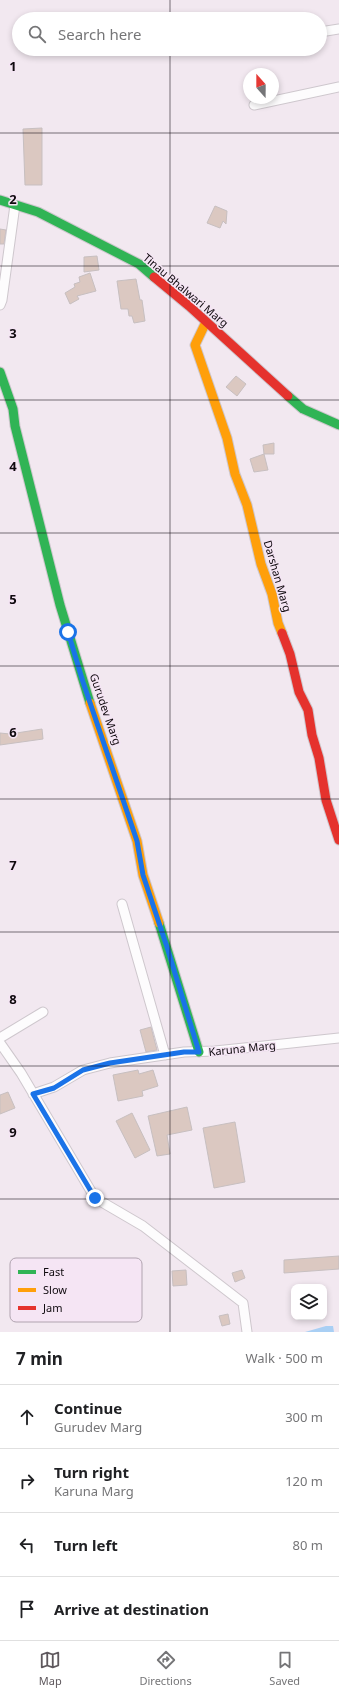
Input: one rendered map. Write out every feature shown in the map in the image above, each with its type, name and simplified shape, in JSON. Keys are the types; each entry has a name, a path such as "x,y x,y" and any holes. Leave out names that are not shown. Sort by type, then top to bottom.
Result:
{"street":[{"path":"327,31 339,29"},
{"path":"254,105 339,87"},
{"name":"Tinau Bhalwari Marg","path":"0,200 38,212 139,264 303,409 339,425"},
{"path":"0,305 2,300 15,205"},
{"name":"Darshan Marg","path":"206,322 195,345 199,361 215,401 227,438 235,474 247,505 260,564 272,594 278,623 290,654 300,692 308,710 312,735 319,758 326,800 339,840"},
{"name":"Gurudev Marg","path":"0,372 13,409 15,426 60,605 83,682 137,841 143,875 199,1052"},
{"path":"122,904 165,1055"},
{"path":"0,1038 42,1012"},
{"name":"Karuna Marg","path":"33,1094 54,1088 83,1070 110,1063 184,1052 199,1052 339,1038"},
{"path":"0,1043 33,1094 95,1198 143,1226 243,1303 247,1332"}],"water":[{"path":"326,1326 333,1326 334,1332 305,1332"}],"building":[{"path":"42,128 42,185 25,185 23,129"},
{"path":"215,206 227,211 226,224 223,221 220,228 207,223"},
{"path":"0,229 6,230 4,244 0,244"},
{"path":"97,256 99,270 84,272 84,257"},
{"path":"90,273 96,291 77,296 79,299 70,304 65,293 75,287 74,284 80,282 79,277"},
{"path":"136,279 140,300 142,300 145,321 134,323 132,316 129,316 128,309 121,309 117,281"},
{"path":"236,376 246,384 237,396 226,387"},
{"path":"274,443 274,454 264,454 263,445"},
{"path":"264,454 268,470 254,472 250,459"},
{"path":"42,729 43,739 0,745 0,733 10,734"},
{"path":"151,1027 157,1050 146,1052 140,1030"},
{"path":"138,1070 139,1074 153,1070 158,1086 142,1091 143,1096 118,1101 113,1075"},
{"path":"8,1092 15,1108 0,1114 0,1095"},
{"path":"187,1107 192,1130 167,1135 170,1154 157,1156 148,1116"},
{"path":"132,1113 150,1150 135,1158 116,1121"},
{"path":"235,1122 245,1182 214,1188 203,1128"},
{"path":"339,1256 339,1269 284,1273 284,1260"},
{"path":"186,1270 187,1285 173,1286 172,1271"},
{"path":"242,1270 245,1278 235,1282 232,1273"},
{"path":"228,1314 230,1324 222,1326 219,1316"}],"traffic: fast":[{"path":"0,200 38,212 139,264 154,277"},
{"path":"0,372 13,409 15,426 60,605 90,703"},
{"path":"288,396 303,409 339,425"},
{"path":"159,923 199,1052"}],"traffic: slow":[{"path":"206,322 195,345 227,438 235,474 247,505 261,564 272,594 278,623 282,633"},
{"path":"90,703 137,841 143,875 159,923"}],"traffic: jam":[{"path":"154,277 189,306 288,396"},
{"path":"282,633 290,654 299,692 308,710 312,735 319,758 326,800 339,840"}],"route":[{"path":"68,632 83,682 137,841 143,875 199,1052 184,1052 110,1063 83,1070 54,1088 33,1094 95,1198"}]}
